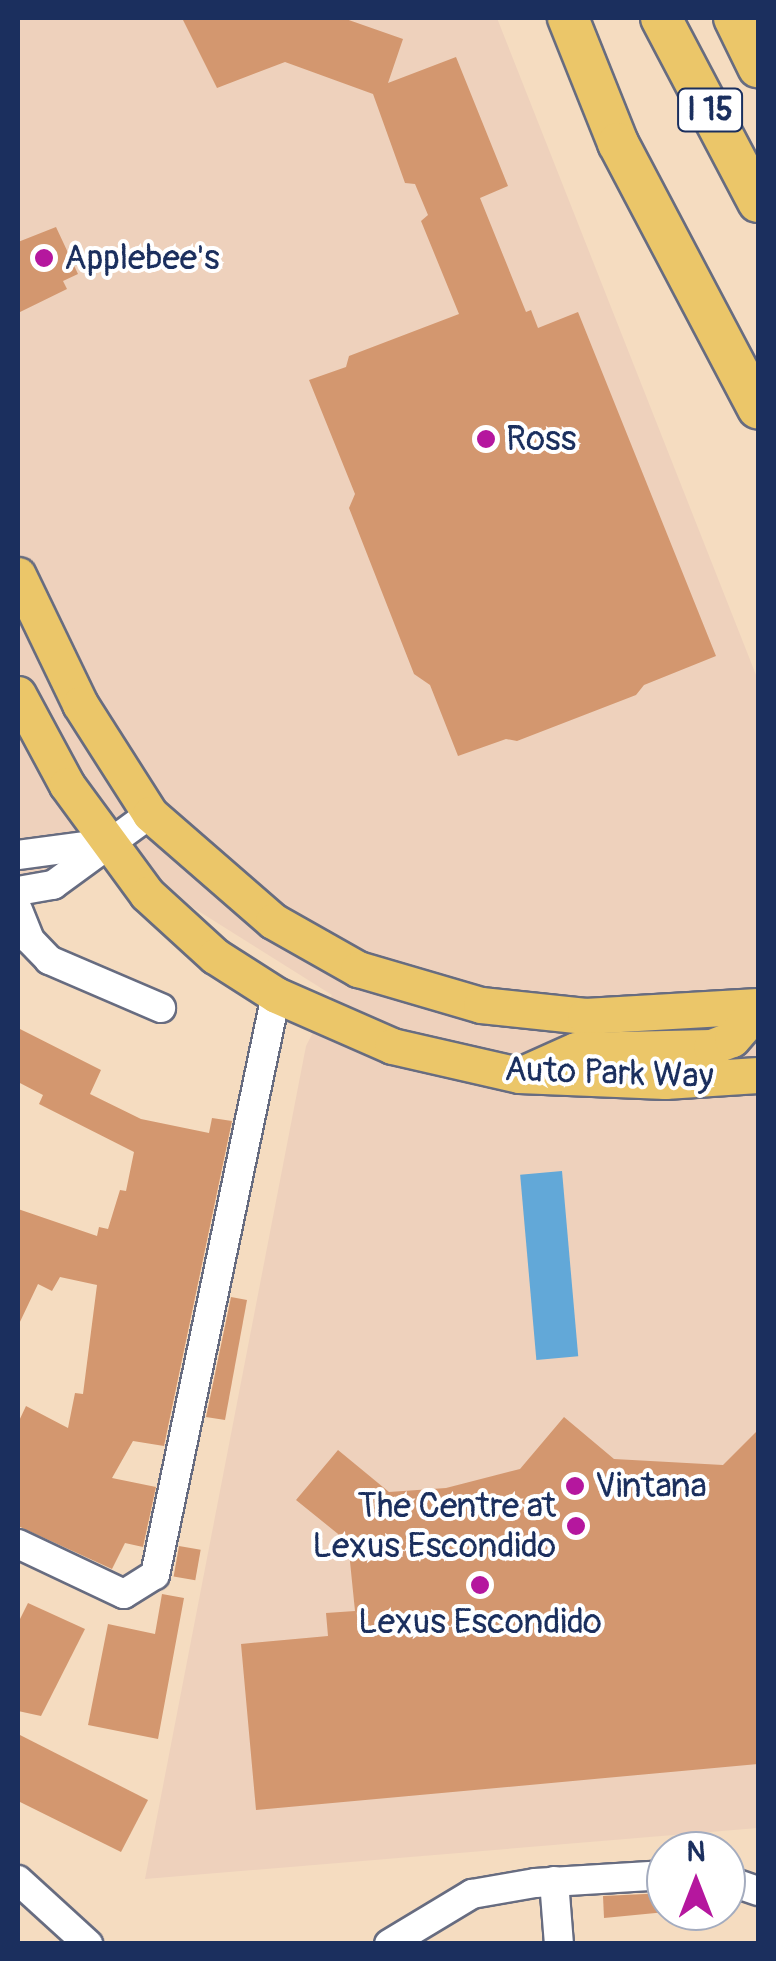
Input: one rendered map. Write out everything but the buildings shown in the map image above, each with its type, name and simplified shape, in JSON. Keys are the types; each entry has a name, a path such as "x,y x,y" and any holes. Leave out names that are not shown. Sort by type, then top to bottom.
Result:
{"highway":[{"path":"568,18 618,143 758,408"},
{"name":"I 15","path":"661,18 758,202"},
{"path":"734,18 758,67"}],"main road":[{"name":"Auto Park Way","path":"18,575 80,704 150,814 273,921 358,969 508,1009 664,1016 758,1008"},
{"name":"Auto Park Way","path":"18,694 68,787 172,921 276,996 392,1046 520,1075 666,1081 758,1075"},
{"path":"520,1075 556,1053 576,1050 711,1047 732,1039 758,1008"}],"street":[{"path":"18,892 53,884 150,814"},
{"path":"18,855 110,842"},
{"path":"18,910 30,940 49,960 161,1008"},
{"path":"19,1549 124,1594 155,1575 276,996"},
{"path":"389,1944 472,1894 554,1881 646,1876"},
{"path":"18,1880 88,1944"},
{"path":"554,1881 559,1944"}],"shaded area":[{"path":"18,18 497,18 758,680 758,1828 646,1831 646,1837 145,1879 306,1046 332,995 192,907 132,853 18,891"}],"water":[{"path":"562,1171 578,1356 536,1360 520,1175"}],"place":[{"name":"Applebee's","path":"44,258"},
{"name":"Ross","path":"486,439"},
{"name":"Vintana","path":"575,1486"},
{"name":"The Centre at Lexus Escondido","path":"576,1526"},
{"name":"Lexus Escondido","path":"480,1585"}]}
